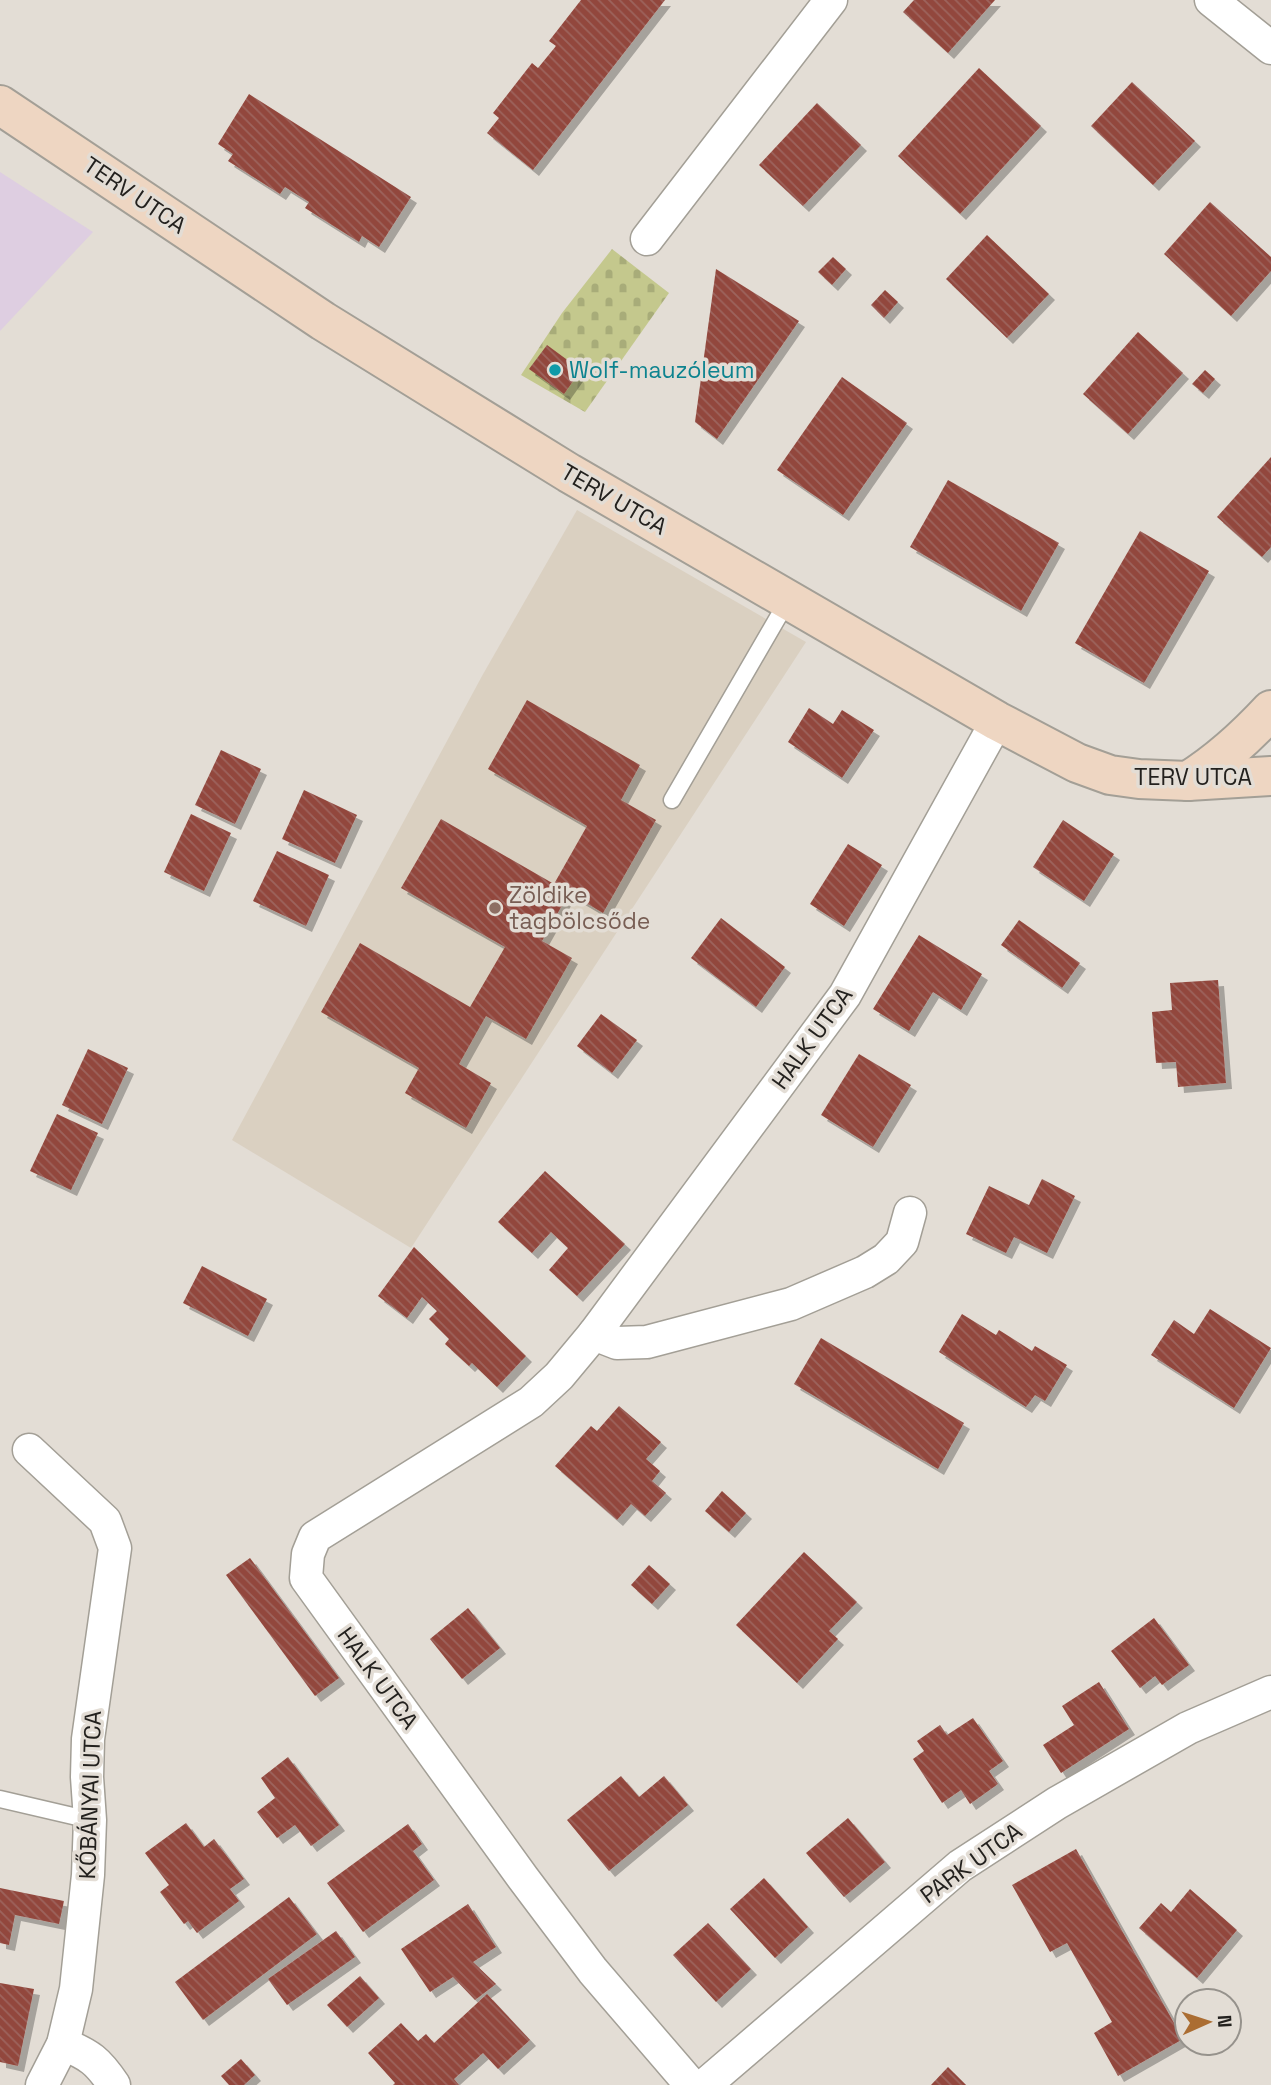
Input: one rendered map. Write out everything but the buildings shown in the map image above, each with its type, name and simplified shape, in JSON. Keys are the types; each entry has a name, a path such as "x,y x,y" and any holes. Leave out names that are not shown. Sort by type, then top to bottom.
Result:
{"street":[{"path":"647,239 831,0"},
{"path":"1211,0 1271,48"},
{"name":"TERV UTCA","path":"0,105 323,321 569,473 997,721 1077,763 1110,775 1139,779 1188,780 1271,776"},
{"path":"1188,780 1243,741 1271,710"},
{"name":"HALK UTCA","path":"691,2085 593,1970 523,1878 306,1578 308,1555 315,1536 531,1402 559,1376 594,1334 845,995 997,721"},
{"path":"594,1334 617,1343 647,1342 790,1304 865,1272 886,1259 902,1242 910,1213"},
{"name":"KŐBÁNYAI UTCA","path":"29,1450 106,1521 115,1548 88,1739 88,1875 76,1989 63,2044 42,2085"},
{"name":"PARK UTCA","path":"705,2085 960,1866 1057,1803 1177,1735 1271,1692"},
{"path":"63,2044 88,2054 114,2085"}],"lane":[{"path":"672,800 788,600"},
{"path":"0,1799 90,1820"}],"shaded area":[{"path":"0,172 93,232 0,331"},
{"name":"Zöldike tagbölcsőde","path":"577,510 806,642 411,1248 232,1140 482,676"}],"green space":[{"path":"612,249 669,293 585,412 521,375 562,313"}],"place":[{"name":"Wolf-mauzóleum","path":"555,370"},
{"name":"Zöldike tagbölcsőde","path":"495,908"}]}
